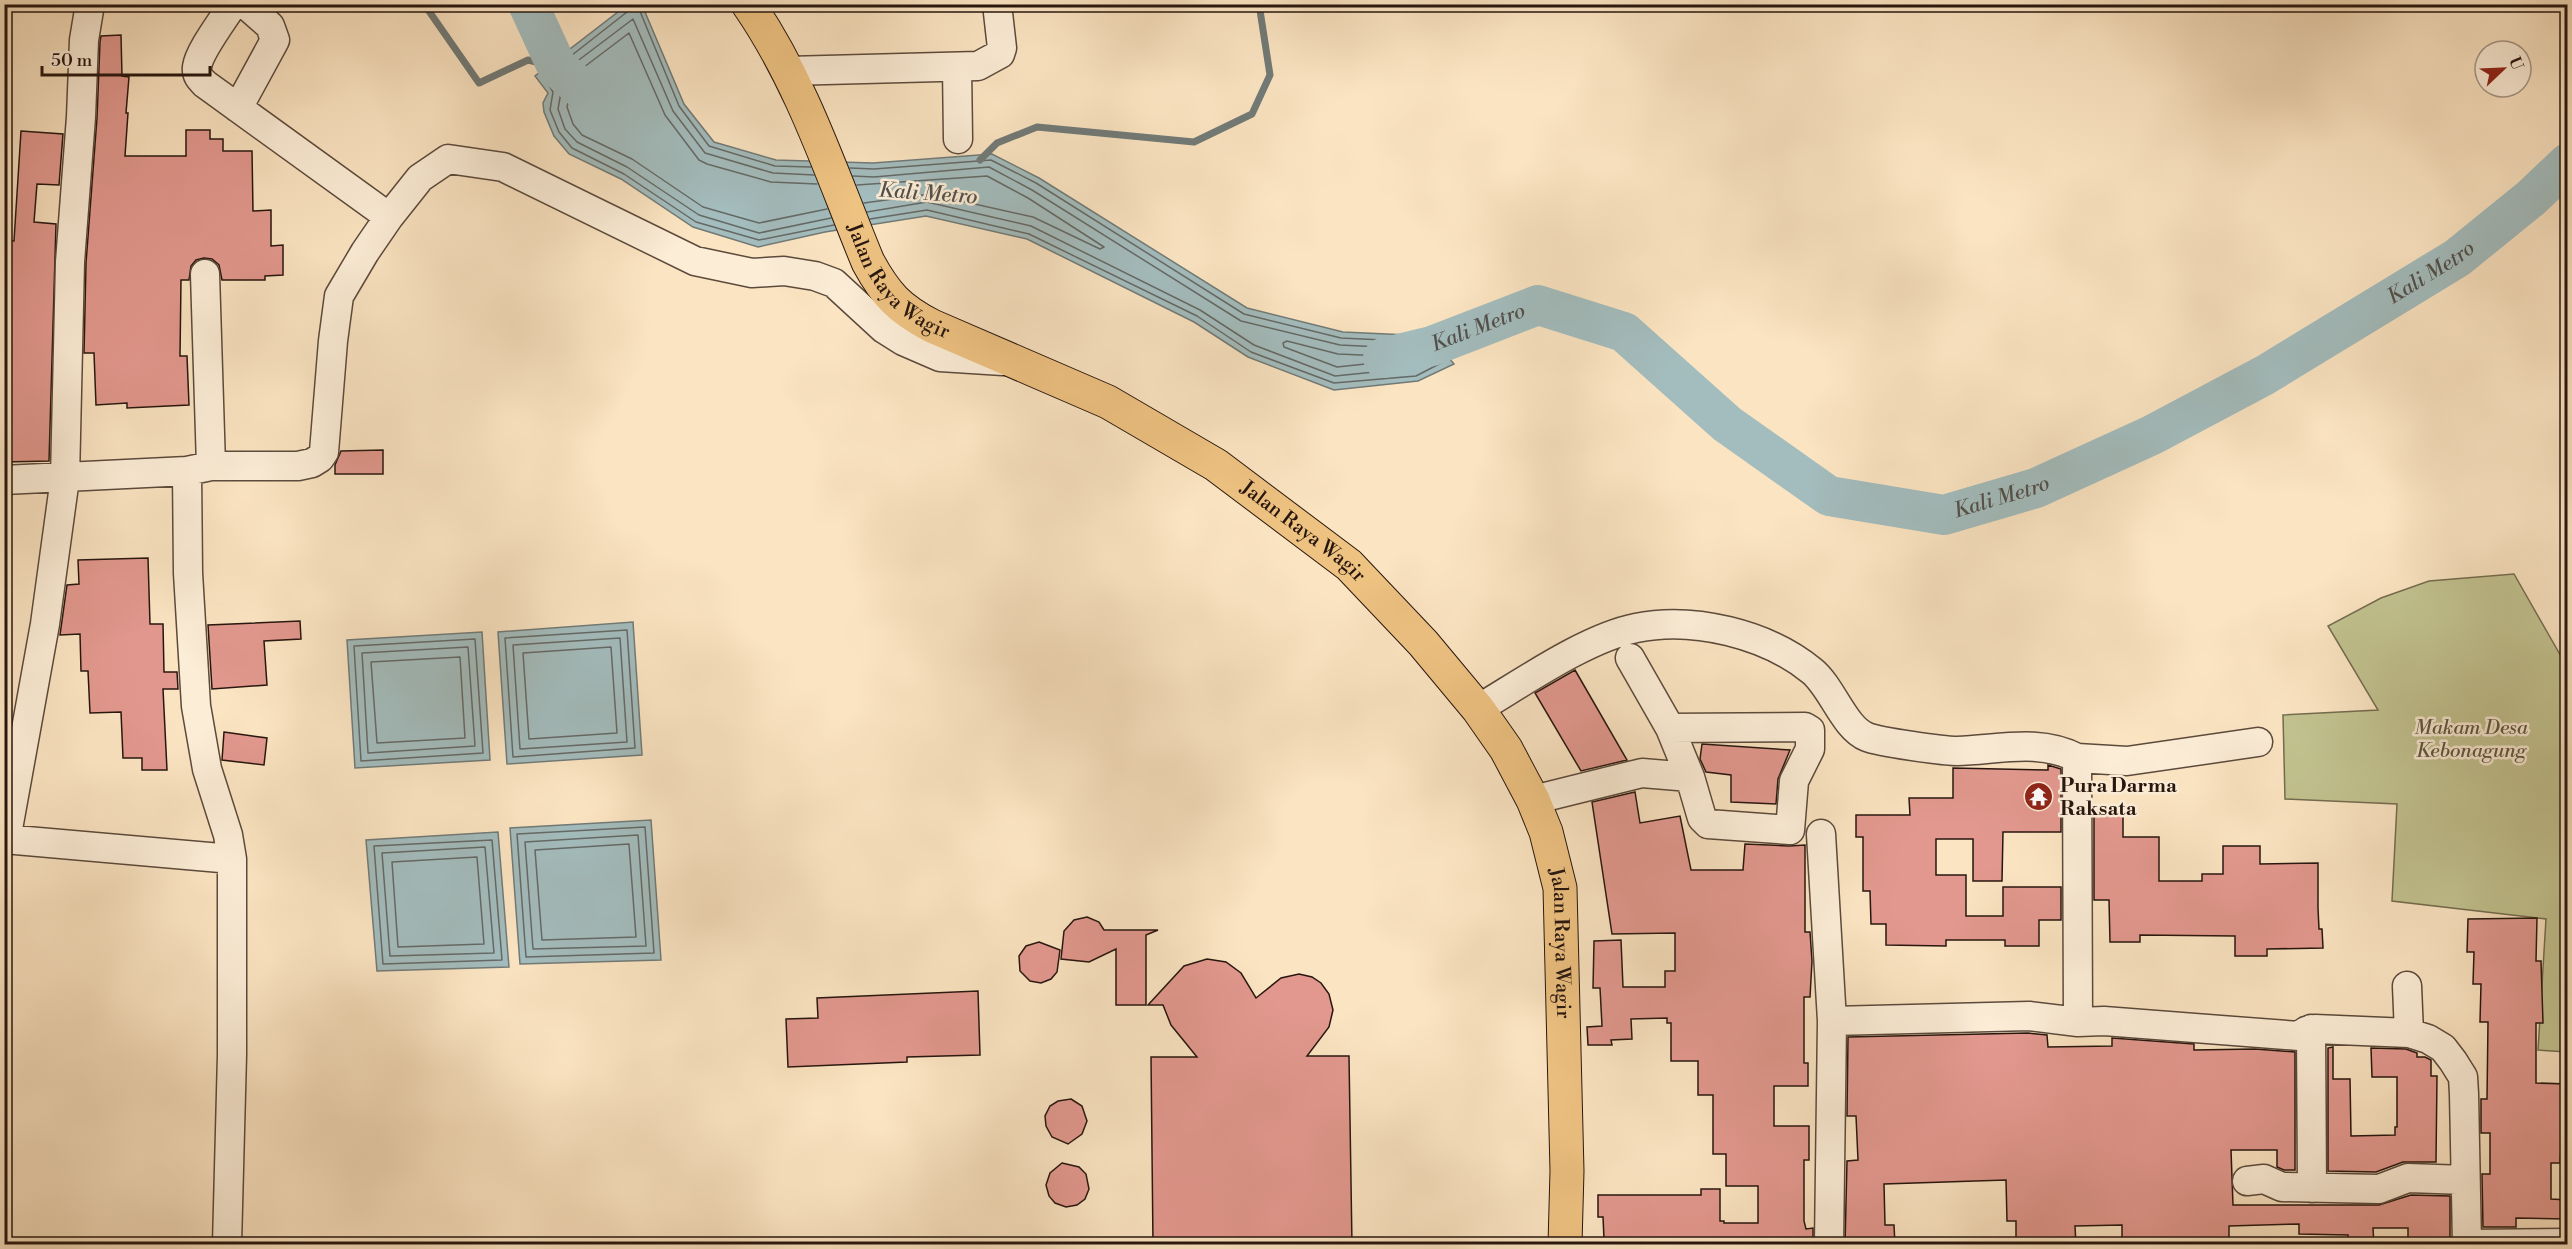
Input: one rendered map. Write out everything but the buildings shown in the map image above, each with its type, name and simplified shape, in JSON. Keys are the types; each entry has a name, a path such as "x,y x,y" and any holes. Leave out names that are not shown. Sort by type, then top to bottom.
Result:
{"main road":[{"name":"Jalan Raya Wagir","path":"748,4 772,39 788,71 868,262 882,289 909,314 1108,402 1216,465 1273,507 1349,565 1364,580 1423,643 1478,709 1506,749 1533,800 1548,840 1560,888 1567,1160 1565,1245"}],"street":[{"path":"90,4 84,40 81,117 70,262 65,478 45,624 5,839 232,859"},
{"path":"233,4 197,67 198,76 204,84 389,217"},
{"path":"238,108 275,40 270,26 245,4"},
{"path":"788,71 978,66 1000,54 1002,41 997,4"},
{"path":"957,67 958,140"},
{"path":"4,480 199,468 298,466 320,459 324,452 339,296 364,252 420,178 448,159 503,167 695,261 752,273 784,271 804,274 834,283 884,329 903,341 940,357 1011,361"},
{"path":"205,274 199,468 188,573 196,706 207,769 228,835 232,859 232,1055 227,1245"},
{"path":"1478,709 1567,657 1635,628 1704,626 1738,632 1774,648 1813,671 1853,725 1866,737 1955,751 2048,747 2078,758 2127,761 2258,742"},
{"path":"1630,658 1675,737 1702,818 1708,824 1790,830 1794,781 1810,749 1810,730 1805,727 1675,737 1642,773"},
{"path":"2078,758 2078,1022"},
{"path":"1533,800 1642,773 1690,777"},
{"path":"1821,834 1832,1021 1828,1245"},
{"path":"2407,986 2409,1033"},
{"path":"1832,1021 2029,1016 2078,1022 2104,1021 2299,1036 2311,1029 2409,1033 2428,1039 2443,1048 2463,1077 2467,1244 2568,1243"},
{"path":"2311,1029 2312,1188"},
{"path":"2247,1181 2264,1179 2282,1187 2379,1189 2408,1178 2465,1180"}],"green space":[{"name":"Makam Desa Kebonagung","path":"2514,574 2562,658 2567,657 2567,1052 2538,1050 2546,919 2392,901 2397,804 2285,799 2283,715 2378,710 2328,626 2381,598 2429,581"}],"water":[{"path":"627,5 642,5 684,104 714,142 776,160 873,163 992,154 1039,178 1247,308 1343,332 1430,336 1454,364 1418,381 1334,390 1248,357 1194,322 1027,239 926,216 825,232 758,247 693,227 621,179 569,154 554,136 544,112 543,103 548,93 535,76"},
{"path":"633,622 642,755 507,764 498,632"},
{"path":"482,632 490,760 355,768 347,640"},
{"path":"651,820 661,960 520,964 510,828"},
{"path":"498,832 509,967 377,971 366,840"}],"waterway":[{"path":"424,4 479,83 528,60 557,67"},
{"name":"Kali Metro","path":"528,4 557,67 593,99"},
{"path":"980,160 997,143 1037,127 1194,142 1252,114 1270,75 1259,4"},
{"name":"Kali Metro","path":"1383,358 1432,346 1538,305 1624,332 1727,424 1829,496 1944,515 2036,488 2152,435 2265,375 2457,258 2531,198 2568,163"}],"place":[{"name":"Pura Darma Raksata","path":"2039,797"}]}
